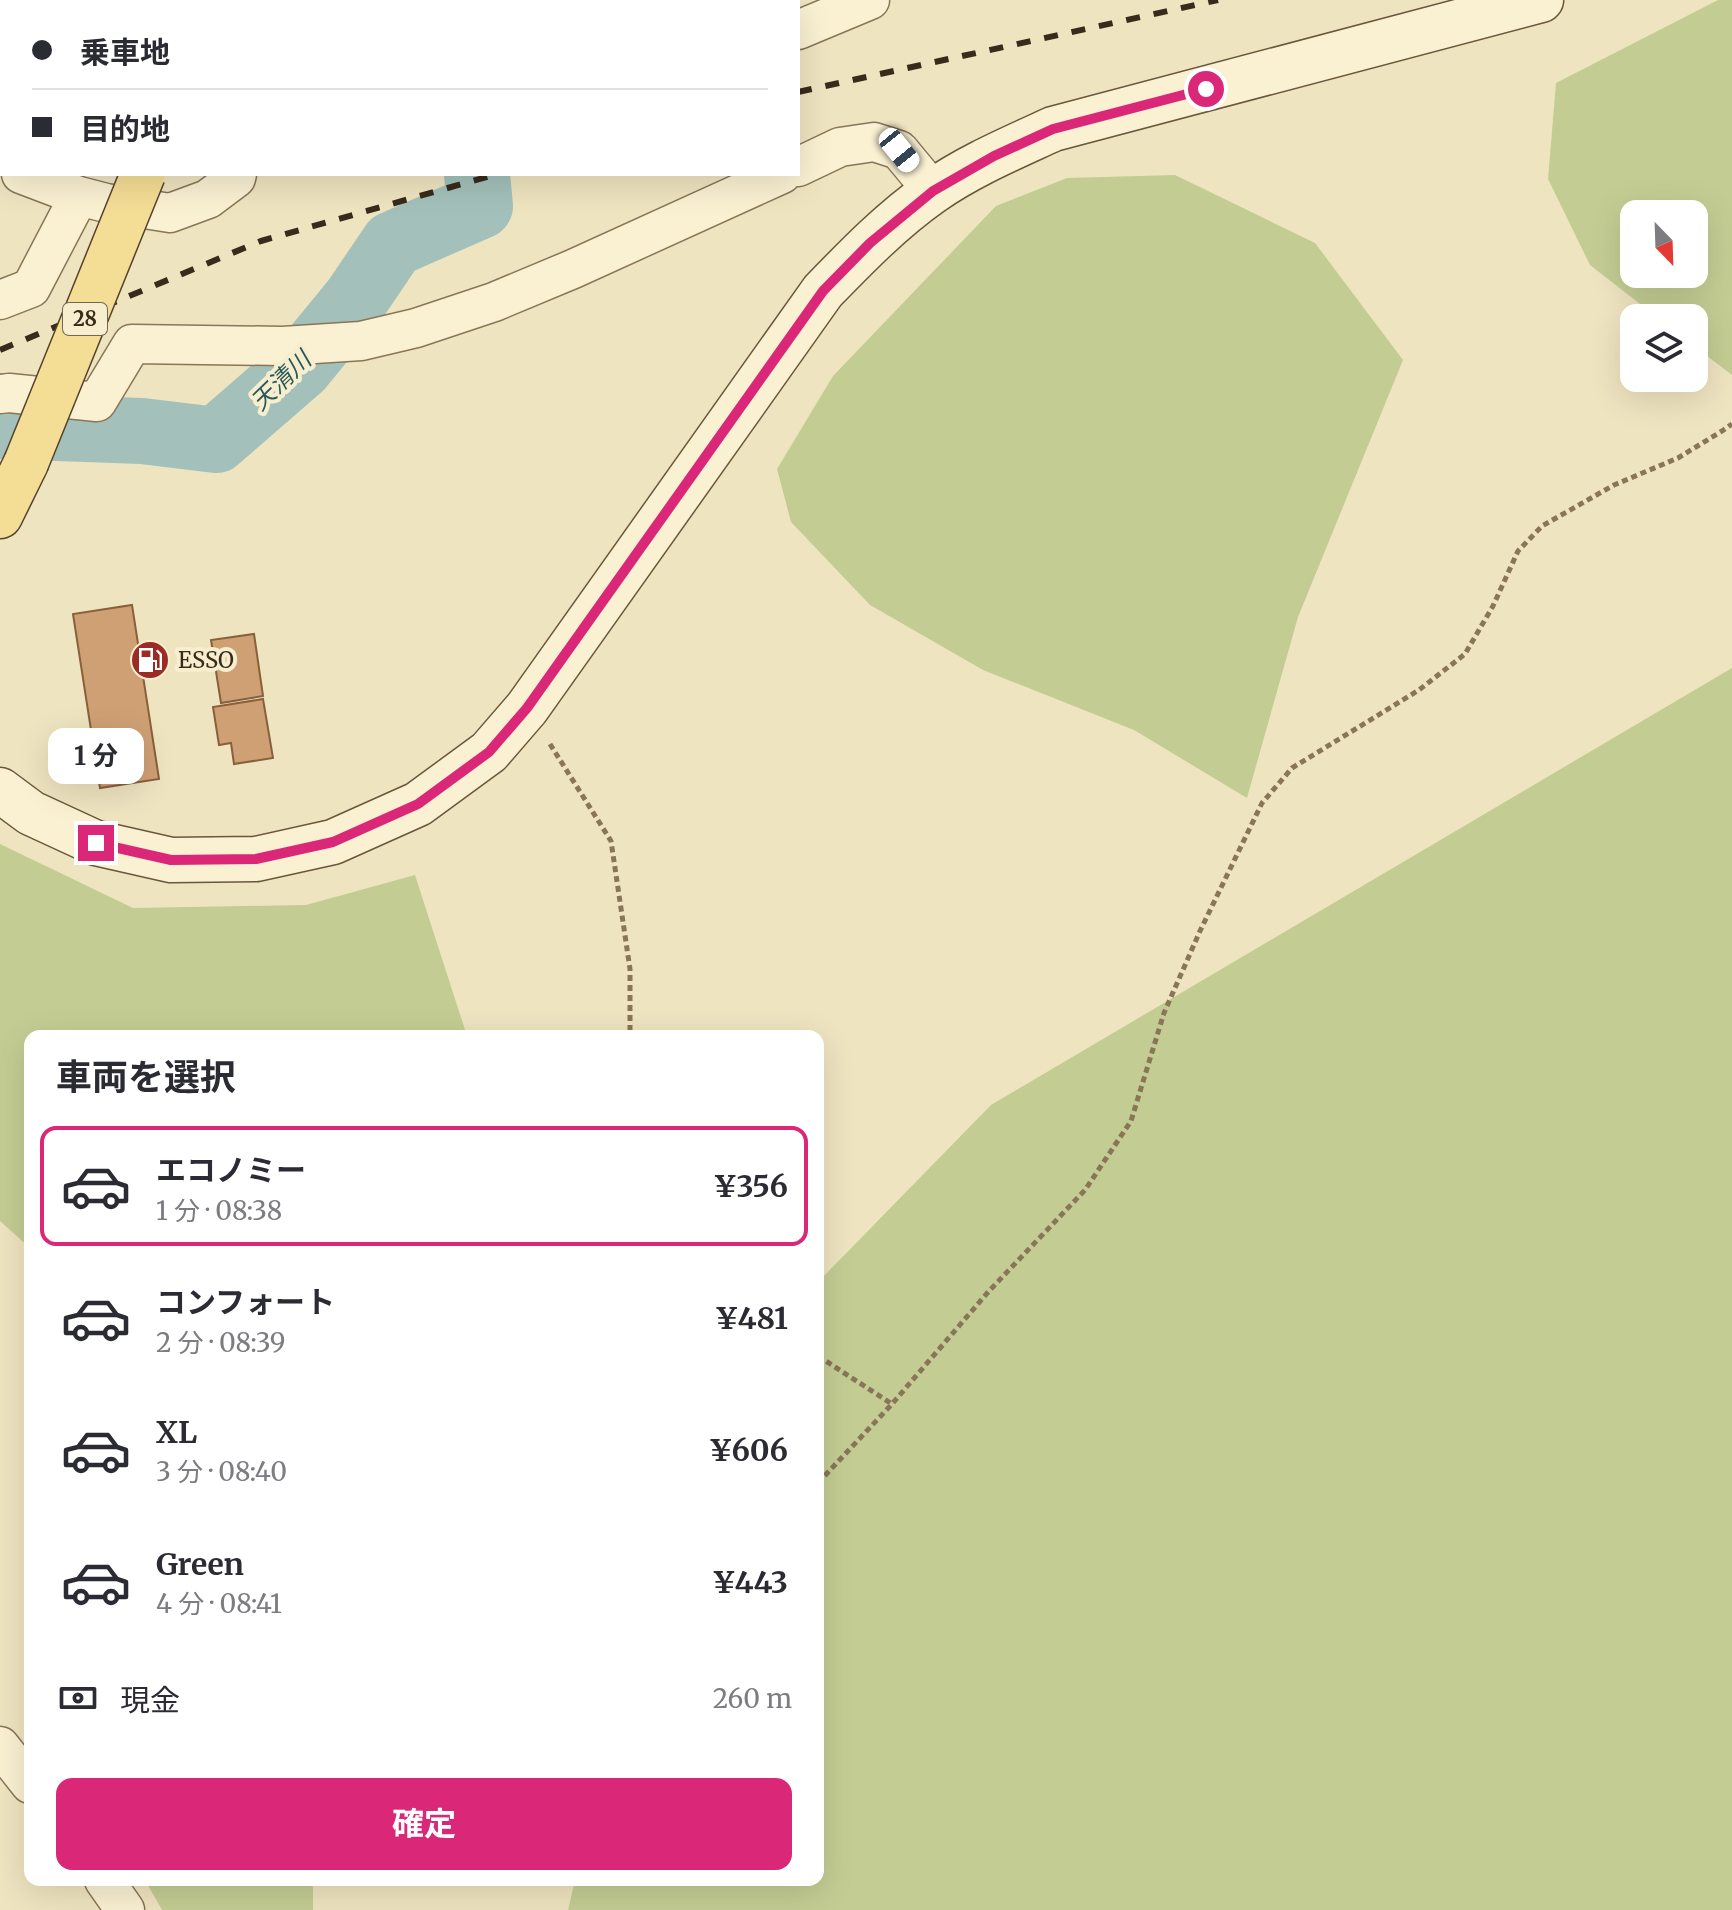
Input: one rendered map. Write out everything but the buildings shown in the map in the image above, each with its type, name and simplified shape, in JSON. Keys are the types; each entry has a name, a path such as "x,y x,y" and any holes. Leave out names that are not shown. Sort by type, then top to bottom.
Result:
{"main road":[{"name":"28","path":"0,516 26,463 142,176"}],"street":[{"path":"800,29 870,0"},
{"path":"0,790 31,813 96,843 171,860 256,859 333,842 418,804 489,752 527,708 823,291 870,243 933,191 994,156 1053,129 1541,0"},
{"path":"800,166 840,147 874,142 899,150 933,191"},
{"path":"30,176 79,196 170,213 208,199 236,176"},
{"path":"0,394 97,402 132,344 283,346 361,341 416,328 494,302 778,176"},
{"path":"0,300 31,288 79,196"},
{"path":"0,1746 24,1776"}],"path":[{"path":"824,1477 892,1404 989,1291 1085,1190 1131,1121 1164,1013 1200,931 1262,803 1292,768 1419,690 1465,654 1493,606 1518,551 1542,526 1614,485 1678,458 1732,424"},
{"path":"527,708 611,841 630,969 630,1030"},
{"path":"824,1360 892,1404"}],"green space":[{"path":"1718,0 1732,0 1732,375 1708,357 1708,304 1640,304 1590,265 1548,179 1556,83"},
{"path":"1175,175 1315,243 1403,360 1298,617 1247,798 1134,730 983,670 870,605 791,522 777,469 833,376 996,206 1067,178"},
{"path":"1732,668 1732,1910 568,1910 574,1886 824,1886 824,1276 991,1105"},
{"path":"0,844 133,908 306,905 415,875 465,1030 24,1030 24,1243 0,1221"},
{"path":"148,1886 313,1886 313,1910 162,1910"}],"waterway":[{"name":"天清川","path":"0,426 142,431 216,440 300,367 355,300 393,244 480,206 477,176"}],"railway":[{"path":"800,92 1218,0"},
{"path":"0,350 261,241 490,176"}],"place":[{"name":"ESSO","path":"150,660"}],"route":[{"path":"96,843 171,860 256,859 333,842 418,804 489,752 527,708 823,291 870,243 933,191 994,156 1053,129 1206,89"}]}
